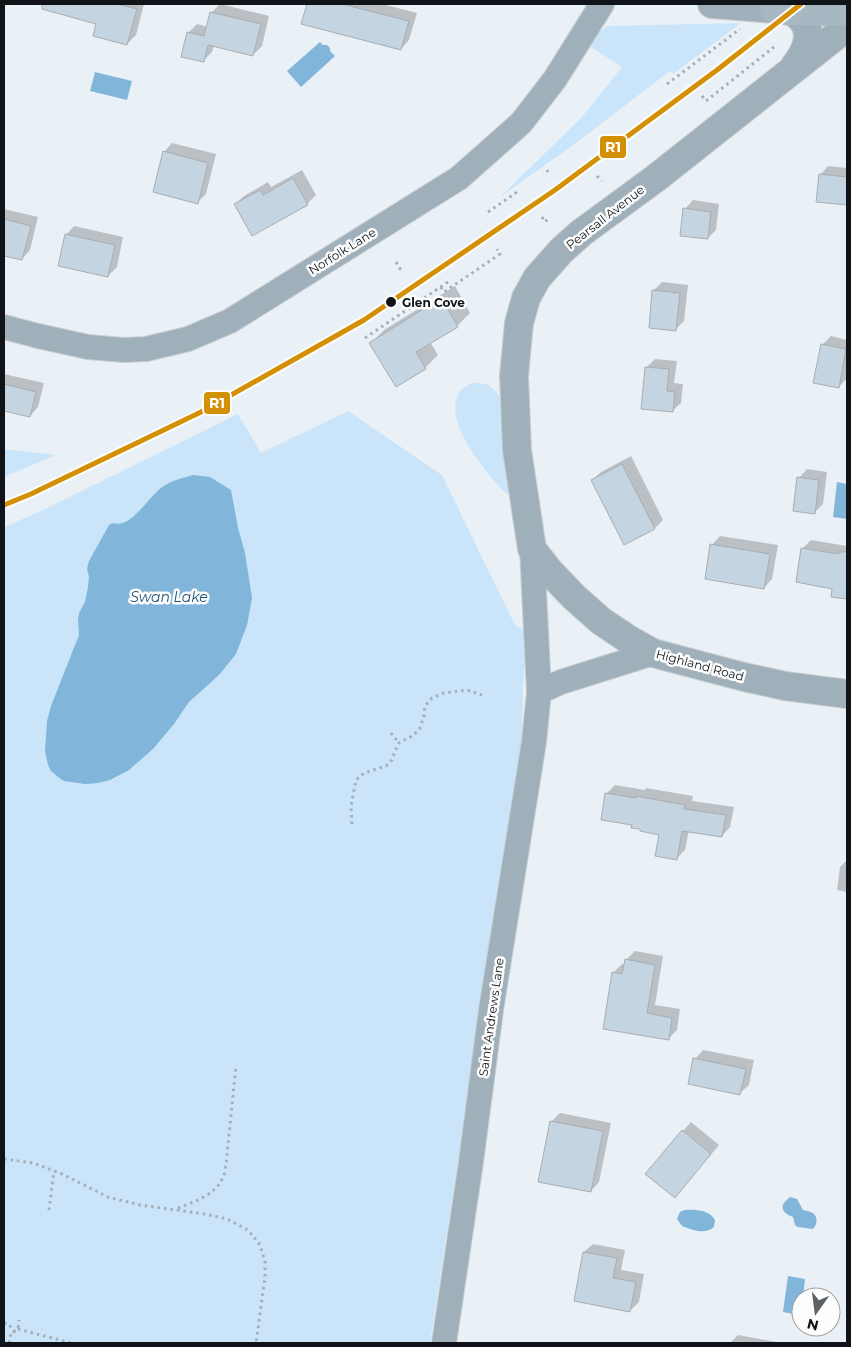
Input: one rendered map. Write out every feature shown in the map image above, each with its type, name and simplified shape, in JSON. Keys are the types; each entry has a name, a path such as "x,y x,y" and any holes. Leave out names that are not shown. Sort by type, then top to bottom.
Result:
{"main road":[{"path":"783,10 847,12"}],"street":[{"name":"Norfolk Lane","path":"4,327 88,347 124,350 146,349 188,340 230,321 459,178 521,123 554,79 602,4"},
{"path":"712,4 783,10 797,14 804,23 808,40 807,46 803,55 784,77"},
{"name":"Pearsall Avenue","path":"532,549 517,450 514,376 519,323 526,298 538,278 561,251 581,233 656,178 847,27"},
{"name":"Highland Road","path":"532,549 549,571 601,621 653,653 785,686 847,694"},
{"name":"Saint Andrews Lane","path":"444,1343 472,1162 491,1010 534,742 539,692 532,549"},
{"path":"539,692 570,679 653,653"}],"path":[{"path":"667,84 744,26"},
{"path":"702,96 706,100 774,47"},
{"path":"598,176 602,182"},
{"path":"488,212 517,192 518,194"},
{"path":"542,217 545,222 549,218"},
{"path":"441,287 444,292 500,254 498,249"},
{"path":"396,262 402,272"},
{"path":"365,338 448,282"},
{"path":"352,824 351,806 356,780 364,774 386,766 392,760 399,744 414,735 420,728 426,706 432,698 444,693 467,690 482,694"},
{"path":"391,733 399,744"},
{"path":"176,1209 210,1194 223,1178 236,1065"},
{"path":"4,1158 33,1163 54,1170 108,1196 140,1205 176,1209 227,1219 248,1230 260,1244 265,1262 266,1277 256,1343"},
{"path":"49,1210 54,1170"},
{"path":"9,1343 19,1320"},
{"path":"4,1323 9,1324 16,1330 71,1343"}],"shaded area":[{"path":"741,23 673,74 670,71 576,143 500,197 582,117 622,67 586,44 607,26"},
{"path":"472,383 488,385 499,396 511,491 508,494 497,484 477,459 460,429 456,414 456,401 462,389"},
{"path":"348,411 442,475 515,625 527,632 522,741 430,1343 4,1343 4,527 39,512 238,414 261,453"},
{"path":"4,449 56,455 4,477"}],"water":[{"path":"320,42 323,45 327,45 335,56 301,87 287,71"},
{"path":"95,72 132,81 127,100 90,91"},
{"name":"Swan Lake","path":"193,475 210,477 231,490 245,553 252,598 247,625 236,654 219,675 189,702 153,749 129,770 110,780 98,783 85,784 64,781 51,771 48,765 45,751 47,721 79,635 78,619 85,602 88,587 89,577 87,569 89,561 109,525 127,521 140,511 164,486"},
{"path":"837,482 847,484 847,519 833,517"},
{"path":"790,1197 797,1199 803,1210 815,1215 816,1222 813,1229 798,1227 795,1225 793,1217 784,1212 782,1208"},
{"path":"684,1210 706,1212 715,1220 714,1227 703,1231 682,1226 677,1219 680,1212"},
{"path":"788,1276 805,1279 804,1287 791,1287 791,1313 783,1312"}],"building":[{"path":"42,4 117,4 137,9 127,45 93,36 96,24 42,9"},
{"path":"307,4 342,4 409,21 401,50 301,24"},
{"path":"210,12 261,24 253,56 208,45 204,62 181,57 187,32 204,36"},
{"path":"163,151 208,163 198,204 153,192"},
{"path":"819,174 847,177 847,205 816,202"},
{"path":"293,178 308,205 252,236 234,204 260,190 263,195"},
{"path":"683,208 711,212 708,239 680,236"},
{"path":"4,219 31,226 22,260 4,256"},
{"path":"65,234 115,245 108,277 58,266"},
{"path":"652,290 680,293 676,331 649,328"},
{"name":"Glen Cove","path":"441,298 458,327 416,352 426,369 396,387 369,343"},
{"path":"821,344 846,349 839,388 813,383"},
{"path":"645,367 669,369 667,391 675,392 673,412 641,409"},
{"path":"4,384 36,392 30,417 4,411"},
{"path":"622,464 655,529 624,545 591,480"},
{"path":"797,477 819,480 815,514 793,511"},
{"path":"710,544 770,554 764,589 705,579"},
{"path":"801,548 839,554 839,552 847,552 847,599 831,597 832,589 796,582"},
{"path":"605,793 636,798 636,796 685,805 684,809 726,815 722,837 682,831 677,860 655,856 659,835 631,828 632,825 601,820"},
{"path":"625,959 655,965 647,1013 672,1018 669,1040 603,1029 612,972 622,974"},
{"path":"693,1058 746,1069 740,1095 688,1084"},
{"path":"550,1121 603,1131 591,1192 538,1182"},
{"path":"682,1130 711,1154 675,1198 645,1174"},
{"path":"583,1252 617,1258 613,1278 636,1282 630,1312 574,1301"}],"transit line":[{"name":"R1","path":"4,505 31,494 201,412 364,320 555,190 717,70 801,4"}],"place":[{"name":"Glen Cove","path":"391,302"}]}
